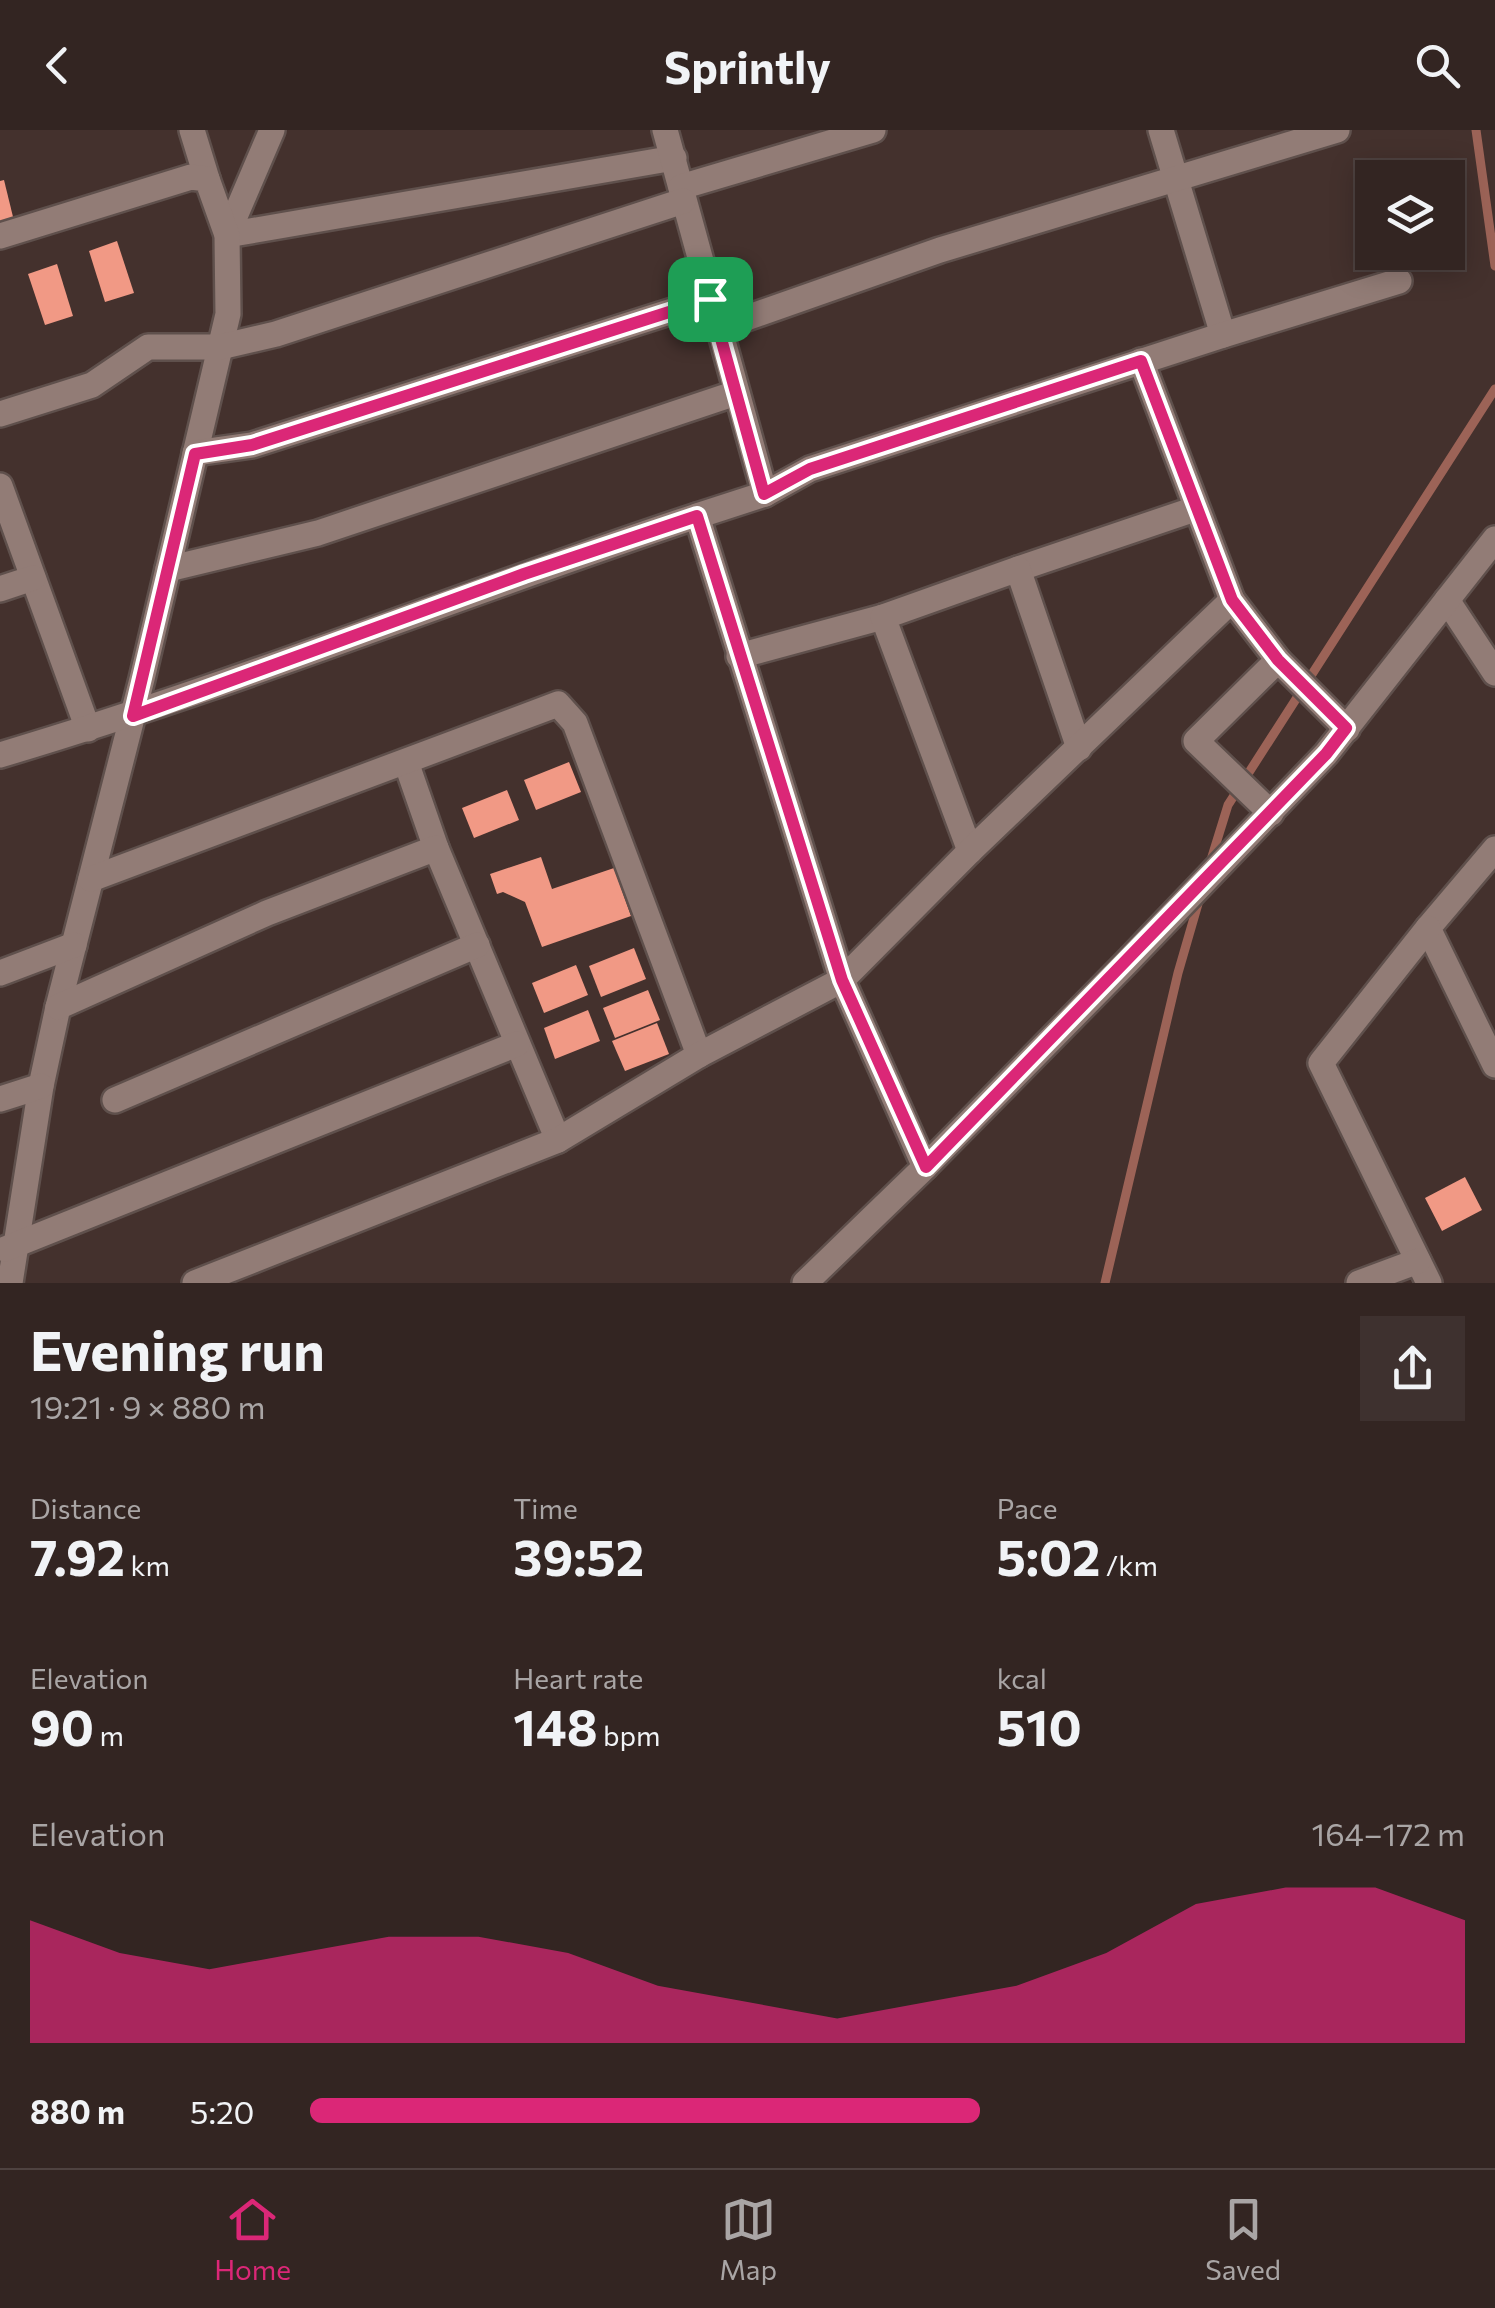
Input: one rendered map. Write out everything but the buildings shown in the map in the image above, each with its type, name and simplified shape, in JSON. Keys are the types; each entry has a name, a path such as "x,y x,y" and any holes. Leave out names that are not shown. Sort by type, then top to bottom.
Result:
{"street":[{"path":"10,1283 8,1248 58,1007 133,716 228,314 226,235 192,130"},
{"path":"226,235 272,130"},
{"path":"664,130 764,494"},
{"path":"0,414 92,385 148,348 220,347 276,334 873,130"},
{"path":"1161,130 1223,335"},
{"path":"718,328 940,250 1337,130"},
{"path":"226,235 674,158"},
{"path":"0,236 191,178 207,179"},
{"path":"0,754 133,716 524,574 764,494 810,469 1399,282"},
{"path":"195,454 252,445 710,299"},
{"path":"1141,361 1232,600 1284,666 1346,728"},
{"path":"168,569 318,533 736,393"},
{"path":"0,486 88,729"},
{"path":"739,656 882,617 1195,509"},
{"path":"697,516 842,980 926,1167"},
{"path":"805,1283 926,1167 1227,858 1263,805 1346,728 1495,538"},
{"path":"1018,569 1079,748"},
{"path":"0,589 34,578"},
{"path":"196,1283 558,1140 700,1055 842,980 970,850 1232,600"},
{"path":"1447,600 1495,672"},
{"path":"882,617 970,850"},
{"path":"1263,805 1196,741 1284,666"},
{"path":"91,879 558,704 575,723 700,1055"},
{"path":"406,762 436,848 558,1140"},
{"path":"58,1007 267,913 436,848"},
{"path":"1359,1283 1424,1272 1321,1063 1495,849"},
{"path":"1428,928 1495,1065"},
{"path":"0,973 74,945"},
{"path":"115,1100 477,945"},
{"path":"8,1248 517,1044"},
{"path":"0,1099 41,1086"}],"waterway":[{"path":"1476,130 1495,266"},
{"path":"1210,863 1228,805 1495,389"},
{"path":"1105,1283 1178,973 1200,897"}],"route":[{"path":"710,299 764,494 810,469 1141,361 1232,600 1278,660 1346,728 1326,754 1126,964 926,1167 842,980 697,516 524,574 133,716 195,454 252,445 710,299"}]}
